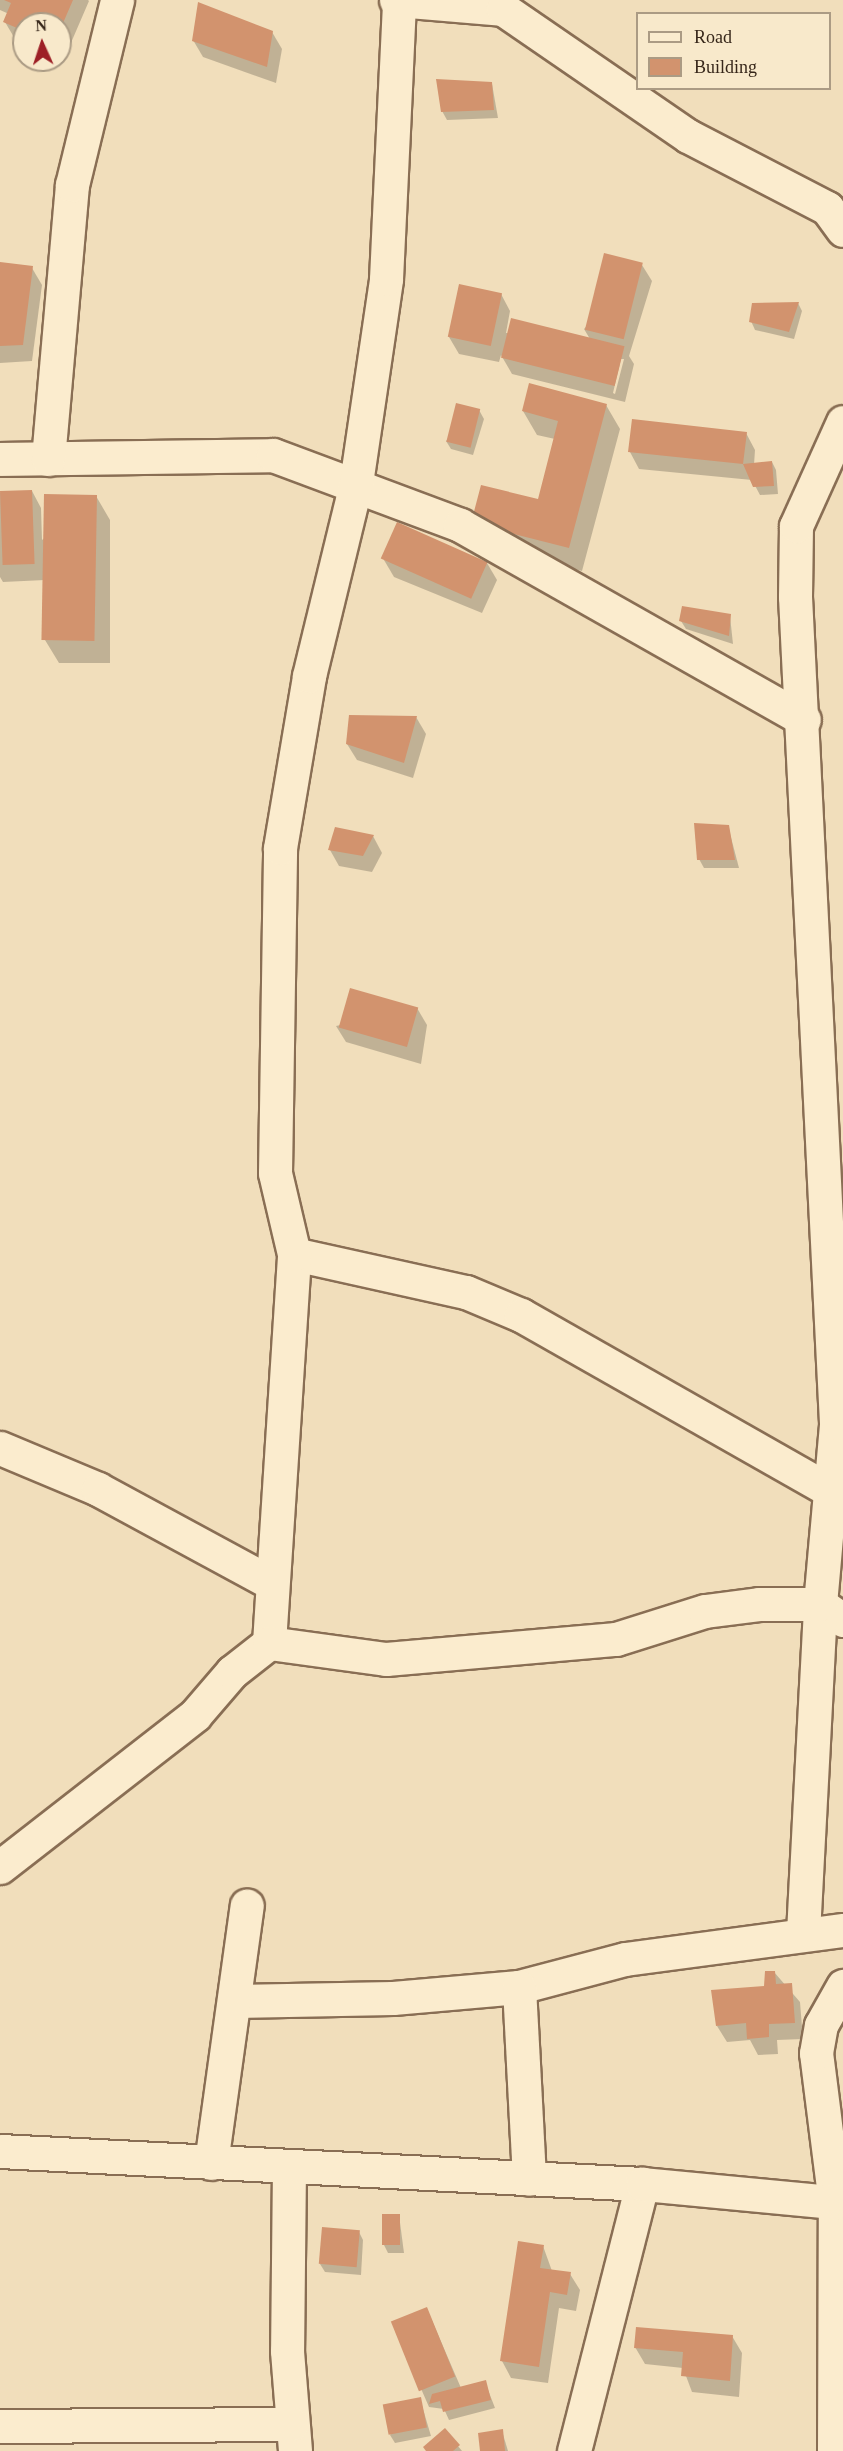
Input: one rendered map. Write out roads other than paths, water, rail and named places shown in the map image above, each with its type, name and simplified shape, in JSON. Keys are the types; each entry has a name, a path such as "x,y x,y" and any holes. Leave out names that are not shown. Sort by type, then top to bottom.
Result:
{"street":[{"path":"48,459 72,185 117,0"},
{"path":"269,1643 271,1583 294,1254 275,1173 280,848 309,676 356,483 386,279 398,1 503,9 688,136 827,208 843,230"},
{"path":"803,1933 831,1612 829,1490 840,1423 796,526 843,422"},
{"path":"0,459 273,455 356,483 460,525 804,720"},
{"path":"294,1254 466,1292 521,1315 829,1490"},
{"path":"0,1448 98,1489 271,1583"},
{"path":"0,1867 195,1715 232,1672 269,1643 386,1659 536,1650 616,1639 705,1611 831,1612"},
{"path":"211,2163 247,1905"},
{"path":"235,2001 393,1998 519,1988 625,1959 803,1933 843,1930"},
{"path":"834,2451 839,2203 816,2053 821,2025 843,1986"},
{"path":"519,1988 530,2179"},
{"path":"0,2151 642,2184 839,2203"},
{"path":"0,2426 294,2438 287,2351 289,2166"},
{"path":"574,2451 642,2184"}]}
